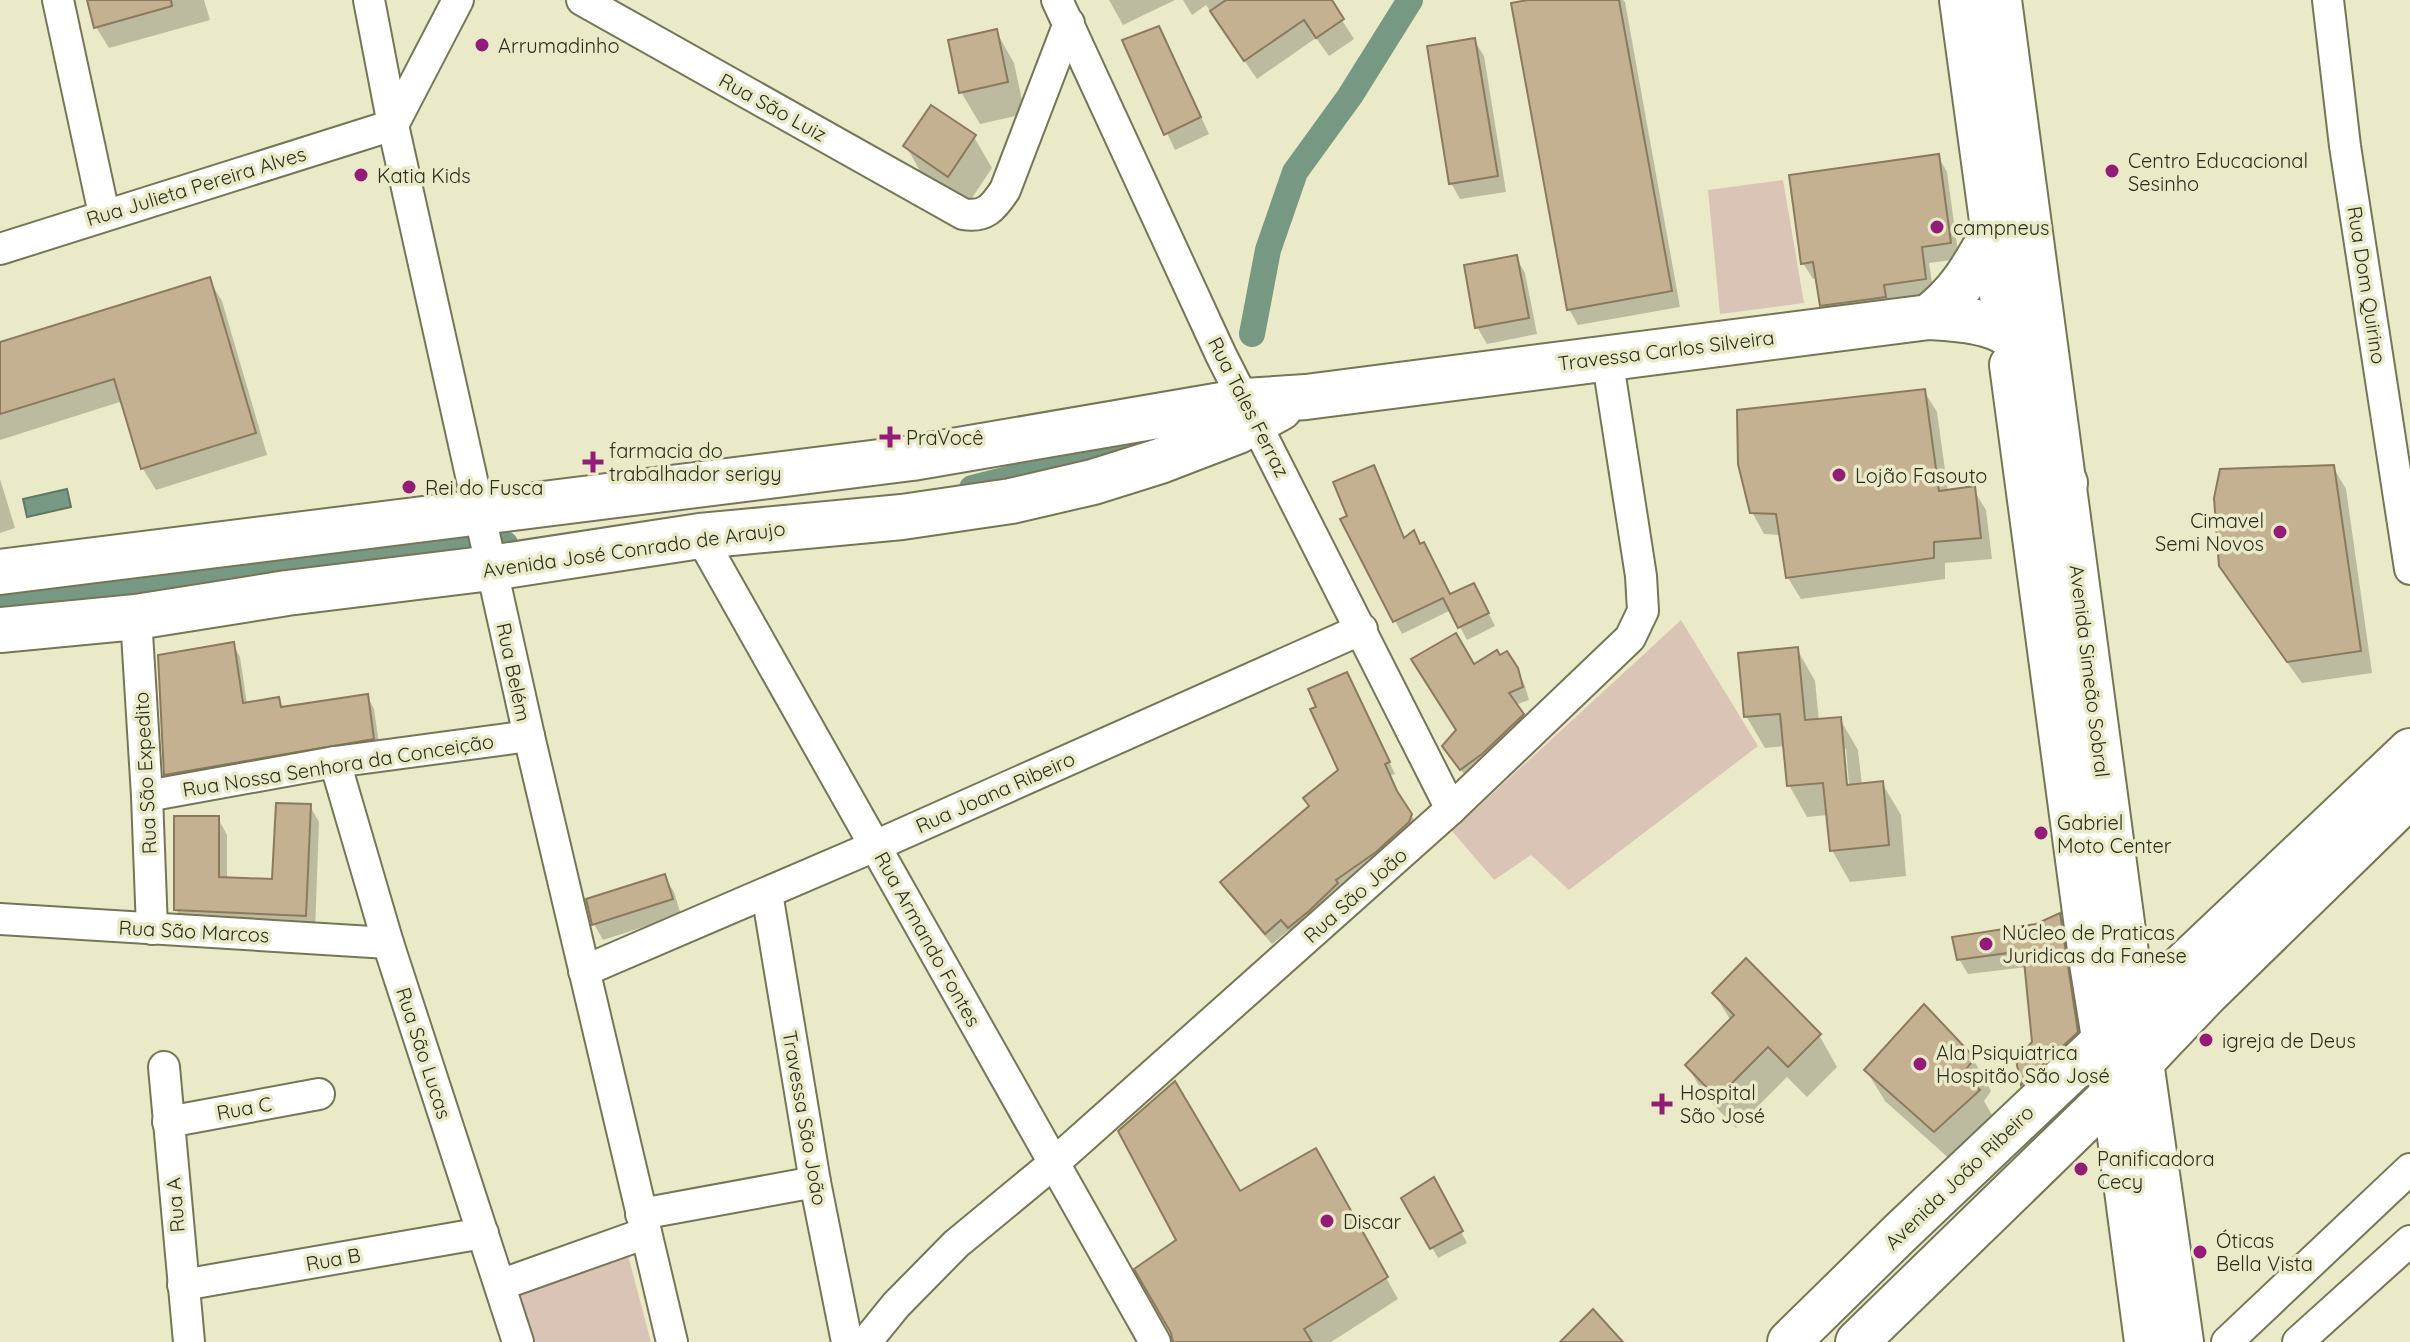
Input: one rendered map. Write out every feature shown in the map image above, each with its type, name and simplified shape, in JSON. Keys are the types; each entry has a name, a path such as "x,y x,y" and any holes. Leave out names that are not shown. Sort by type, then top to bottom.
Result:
{"main road":[{"name":"Avenida Simeão Sobral","path":"1962,0 2102,1040 2146,1342"},
{"name":"Avenida Simeão Sobral","path":"2000,0 2182,1342"},
{"path":"1929,317 1961,287 1993,233"},
{"path":"1929,317 1961,318 2007,331 2026,352 2033,370 2046,454 2053,476 2065,483"},
{"name":"Travessa Carlos Silveira","path":"1251,411 1297,398 1929,317"},
{"path":"0,572 241,547 481,517 1251,411"},
{"name":"Avenida José Conrado de Araujo","path":"0,630 136,617 285,590 700,536 902,517 1011,501 1093,482 1199,447 1251,411"},
{"path":"241,547 285,590"},
{"name":"Avenida João Ribeiro","path":"1789,1342 2102,1040 2135,1013 2410,750"},
{"path":"1857,1342 2112,1094 2206,995 2410,796"}],"street":[{"path":"58,0 104,214"},
{"name":"Rua Belém","path":"369,0 393,125 490,564 672,1342"},
{"path":"393,125 458,0"},
{"name":"Rua São Luiz","path":"582,0 963,214 975,216 986,213 1005,190 1063,12"},
{"name":"Rua Dom Quirino","path":"2328,0 2345,146 2410,569"},
{"name":"Rua Tales Ferraz","path":"1063,12 1221,355 1451,809"},
{"name":"Rua Julieta Pereira Alves","path":"0,249 393,125"},
{"name":"Rua São João","path":"866,1342 921,1278 956,1244 1054,1163 1451,809 1624,645 1643,611 1641,576 1607,357"},
{"name":"Rua Armando Fontes","path":"700,536 1155,1342"},
{"name":"Rua São Expedito","path":"136,617 152,929"},
{"name":"Rua Joana Ribeiro","path":"584,971 875,846 1362,629"},
{"name":"Rua Nossa Senhora da Conceição","path":"147,796 335,762 529,736"},
{"name":"Rua São Lucas","path":"335,762 388,943 518,1342"},
{"name":"Travessa São João","path":"767,893 815,1182 847,1342"},
{"name":"Rua São Marcos","path":"0,919 388,943"},
{"name":"Rua A","path":"164,1067 189,1342"},
{"name":"Rua C","path":"168,1122 319,1094"},
{"path":"2227,1342 2410,1169"},
{"path":"500,1285 643,1224 815,1182"},
{"name":"Rua B","path":"183,1285 483,1233"},
{"path":"2298,1342 2410,1241"}],"shaded area":[{"path":"1783,180 1804,303 1720,314 1708,190"},
{"path":"67,489 71,507 27,517 23,499"},
{"path":"1681,620 1758,746 1569,890 1531,855 1494,880 1452,831"},
{"path":"625,1244 651,1342 522,1342 504,1276"}],"building":[{"path":"87,0 171,0 172,6 94,28"},
{"path":"1226,0 1332,0 1344,19 1316,38 1304,20 1244,61 1210,11"},
{"path":"1528,0 1619,0 1672,291 1567,310 1511,3"},
{"path":"1159,26 1201,117 1164,135 1122,40"},
{"path":"997,29 1008,82 959,93 948,40"},
{"path":"1475,38 1498,176 1449,184 1427,46"},
{"path":"931,105 976,135 948,177 903,146"},
{"path":"1939,154 1951,243 1922,247 1926,279 1884,285 1886,297 1820,306 1813,262 1801,264 1789,175"},
{"path":"1517,255 1529,318 1475,328 1464,265"},
{"path":"210,277 256,433 141,469 114,379 0,414 0,342"},
{"name":"Lojão Fasouto","path":"1925,389 1939,491 1975,486 1981,538 1934,542 1934,558 1786,578 1776,514 1750,513 1738,464 1737,410"},
{"path":"1374,465 1404,538 1414,530 1420,544 1424,542 1450,594 1474,583 1489,613 1458,628 1443,598 1393,622 1340,519 1347,516 1333,482"},
{"name":"Cimavel Semi Novos","path":"2334,465 2361,651 2287,662 2219,566 2214,498 2220,469"},
{"path":"1456,633 1474,664 1497,650 1500,655 1507,651 1518,668 1523,687 1509,693 1524,714 1482,754 1460,770 1442,746 1456,730 1411,659"},
{"path":"234,642 243,703 279,697 281,707 368,694 374,739 164,775 158,655"},
{"path":"1798,647 1805,720 1841,717 1847,785 1883,781 1889,845 1830,851 1823,783 1787,786 1780,714 1744,717 1738,653"},
{"path":"1347,672 1390,762 1385,764 1397,791 1412,814 1409,822 1376,852 1336,880 1338,883 1309,911 1288,928 1281,920 1265,934 1220,882 1309,806 1303,798 1338,770 1310,709 1316,707 1308,689"},
{"path":"276,803 311,804 306,916 174,910 174,816 219,816 219,877 272,879"},
{"path":"665,874 673,899 592,925 586,899"},
{"path":"2060,913 2078,1032 2021,1085 2016,1060 2032,1042 2023,951 1957,960 1952,937 2036,924"},
{"path":"1746,958 1821,1034 1788,1067 1768,1047 1717,1098 1685,1065 1734,1015 1712,993"},
{"name":"Ala Psiquiatrica Hospitão São José","path":"1924,1004 1975,1058 1963,1073 1980,1090 1934,1132 1864,1070"},
{"path":"1175,1081 1240,1191 1316,1148 1388,1277 1304,1329 1312,1342 1173,1342 1171,1333 1134,1269 1176,1240 1118,1131"},
{"path":"1434,1177 1463,1231 1430,1249 1401,1198"},
{"path":"1593,1309 1623,1342 1560,1342"}],"waterway":[{"path":"1252,334 1268,250 1295,172 1350,96 1410,0"},
{"path":"972,488 1140,446"},
{"path":"0,604 505,544"}],"place":[{"name":"Arrumadinho","path":"482,45"},
{"name":"Centro Educacional Sesinho","path":"2112,171"},
{"name":"Katia Kids","path":"361,175"},
{"name":"campneus","path":"1937,227"},
{"name":"PraVocê","path":"890,437"},
{"name":"farmacia do trabalhador serigy","path":"593,462"},
{"name":"Lojão Fasouto","path":"1839,475"},
{"name":"Rei do Fusca","path":"409,487"},
{"name":"Cimavel Semi Novos","path":"2280,532"},
{"name":"Gabriel Moto Center","path":"2041,833"},
{"name":"Núcleo de Praticas Juridicas da Fanese","path":"1986,944"},
{"name":"igreja de Deus","path":"2206,1040"},
{"name":"Ala Psiquiatrica Hospitão São José","path":"1920,1064"},
{"name":"Hospital São José","path":"1662,1104"},
{"name":"Panificadora Cecy","path":"2081,1169"},
{"name":"Discar","path":"1327,1221"},
{"name":"Óticas Bella Vista","path":"2200,1252"}]}
